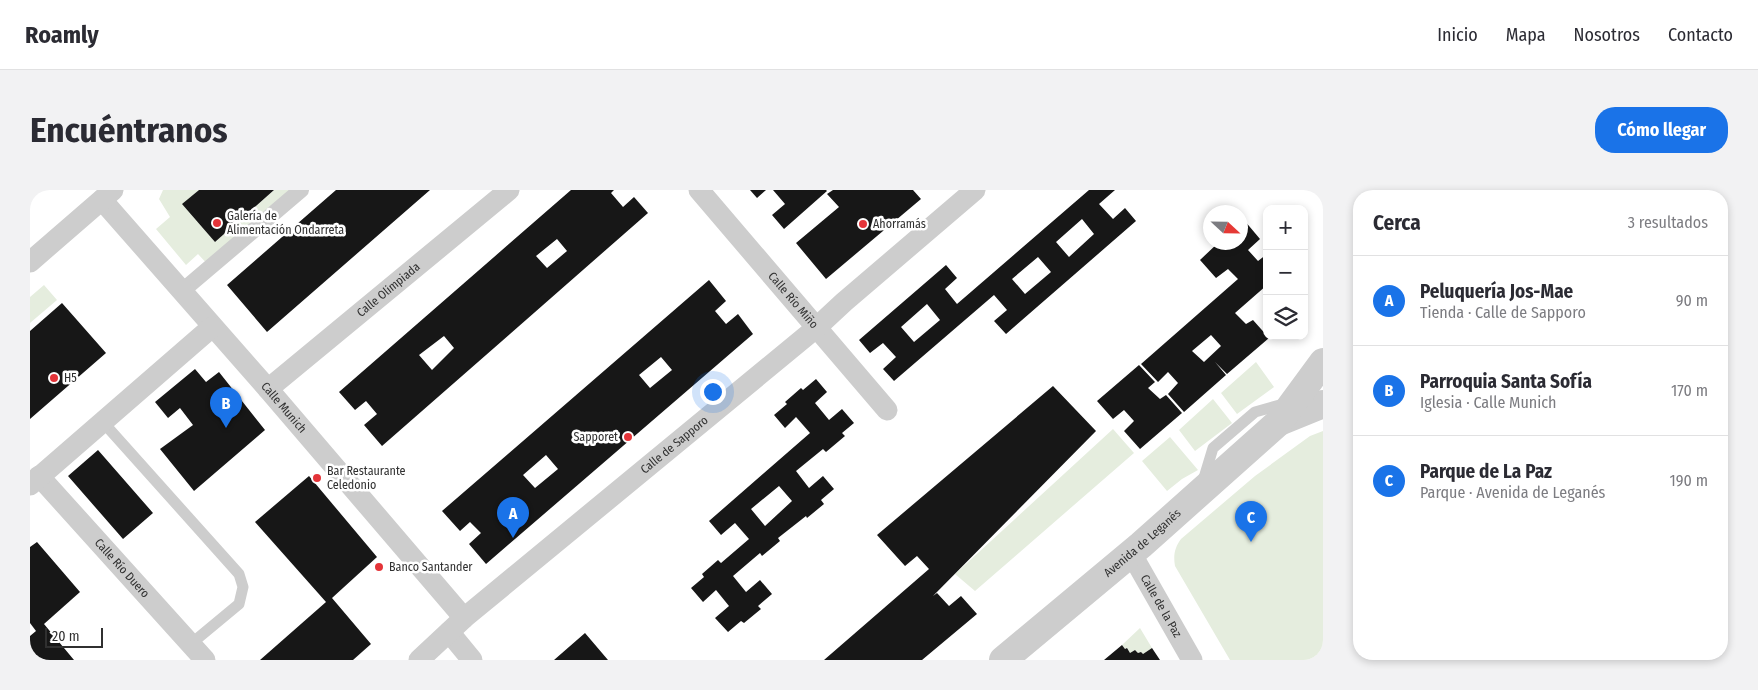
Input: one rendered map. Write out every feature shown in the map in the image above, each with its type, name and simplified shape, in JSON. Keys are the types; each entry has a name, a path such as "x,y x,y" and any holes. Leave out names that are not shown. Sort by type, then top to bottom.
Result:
{"street":[{"path":"181,292 301,190"},
{"name":"Calle Olimpiada","path":"268,389 509,190"},
{"name":"Calle Río Miño","path":"699,190 890,413"},
{"name":"Calle de Sapporo","path":"419,660 457,625 816,328 975,190"},
{"path":"30,262 107,195"},
{"name":"Calle Munich","path":"107,195 181,292 268,389 457,625 472,660"},
{"name":"Calle Río Duero","path":"205,660 192,643 35,481 212,327"},
{"name":"Avenida de Leganés","path":"1003,660 1131,553 1286,412 1323,362"},
{"name":"Avenida de Leganés","path":"1286,412 1323,404"},
{"name":"Calle de la Paz","path":"1131,553 1192,660"}],"lane":[{"path":"102,421 239,574 243,587 239,604 192,643"}],"green space":[{"path":"163,190 199,190 183,204 215,242 274,190 301,190 210,267 198,254 186,265 156,229 170,217 159,199"},
{"path":"44,285 57,300 30,323 30,297"},
{"path":"1256,362 1274,387 1237,414 1221,393"},
{"path":"1213,399 1232,423 1195,451 1179,430"},
{"path":"1113,429 1134,453 975,591 955,574"},
{"path":"1323,431 1323,660 1230,660 1175,566 1174,555 1176,548 1181,539 1255,476 1310,436"},
{"path":"1170,437 1198,470 1182,479 1167,491 1142,461"},
{"path":"1140,628 1152,648 1143,654 1135,650 1130,653 1122,645"}],"building":[{"name":"Galería de Alimentación Ondarreta","path":"199,190 274,190 215,242 182,204"},
{"path":"336,190 430,190 267,332 227,285"},
{"path":"571,190 614,190 611,193 623,207 634,197 648,213 382,446 364,425 377,414 366,401 355,410 339,392","holes":["557,239 567,251 547,268 536,256","444,336 454,348 432,370 419,355"]},
{"path":"750,190 766,190 757,198"},
{"path":"773,190 827,191 784,229 772,215 785,204"},
{"path":"833,190 913,190 921,199 826,279 796,243 839,207 827,194"},
{"path":"1089,190 1115,190 1099,204 1113,219 1125,208 1136,221 1006,334 994,321 1007,310 994,295 894,381 883,369 896,357 883,343 870,353 859,340 946,265 957,278 945,289 957,304","holes":["1082,219 1094,234 1069,257 1056,242","1038,257 1051,272 1025,294 1012,279","927,304 940,320 914,342 901,327"]},
{"path":"1248,225 1260,239 1248,250"},
{"path":"1211,250 1248,250 1258,261 1263,257 1263,288 1235,313 1246,324 1253,320 1263,331 1263,340 1267,340 1227,374 1215,362 1226,375 1184,412 1168,394 1178,383 1168,372 1158,382 1141,364 1238,279 1228,269 1216,278 1200,260","holes":["1211,335 1221,346 1204,362 1192,351"]},
{"path":"709,280 726,301 715,311 726,324 738,314 753,334 486,564 469,544 481,533 470,522 460,531 442,511","holes":["661,357 672,370 650,388 639,375","546,455 558,469 535,488 523,475"]},
{"name":"H5","path":"62,303 106,353 30,419 30,331"},
{"path":"1139,365 1155,382 1148,388 1160,399 1166,395 1182,413 1140,449 1124,431 1134,421 1124,410 1113,419 1097,401"},
{"path":"195,369 206,382 219,372 265,430 194,491 160,449 193,425 180,408 168,418 155,402"},
{"path":"816,379 827,392 815,403 829,420 842,409 854,423 842,433 845,436 826,452 823,449 796,471 809,488 823,476 834,489 821,500 824,504 778,538 780,541 762,556 760,553 733,576 746,592 760,580 772,594 758,606 761,609 744,623 741,621 728,632 715,618 729,606 716,590 703,602 691,588 704,577 702,574 718,560 721,563 749,539 735,523 721,535 709,521 810,433 796,417 785,428 774,415 801,388 803,390","holes":["779,486 792,501 765,526 751,509"]},
{"path":"1053,386 1096,431 933,596 937,593 949,606 961,596 977,614 922,660 824,660 929,569 917,556 905,566 877,535"},
{"path":"98,450 153,513 123,539 68,476"},
{"path":"309,476 377,557 332,598 371,644 353,660 260,660 326,602 255,522"},
{"path":"37,542 80,592 44,624 74,660 30,660 30,636 36,631 30,623 30,547"},
{"path":"585,633 608,660 554,660"},
{"path":"1122,645 1130,653 1135,650 1143,654 1152,648 1160,660 1104,660"}],"place":[{"name":"Galería de Alimentación Ondarreta","path":"217,223"},
{"name":"Ahorramás","path":"863,224"},
{"name":"H5","path":"54,378"},
{"name":"Parroquia Santa Sofía","path":"226,428"},
{"name":"Sapporet","path":"628,437"},
{"name":"Bar Restaurante Celedonio","path":"317,478"},
{"name":"Peluquería Jos-Mae","path":"513,538"},
{"name":"Parque de La Paz","path":"1251,542"},
{"name":"Banco Santander","path":"379,567"}]}
